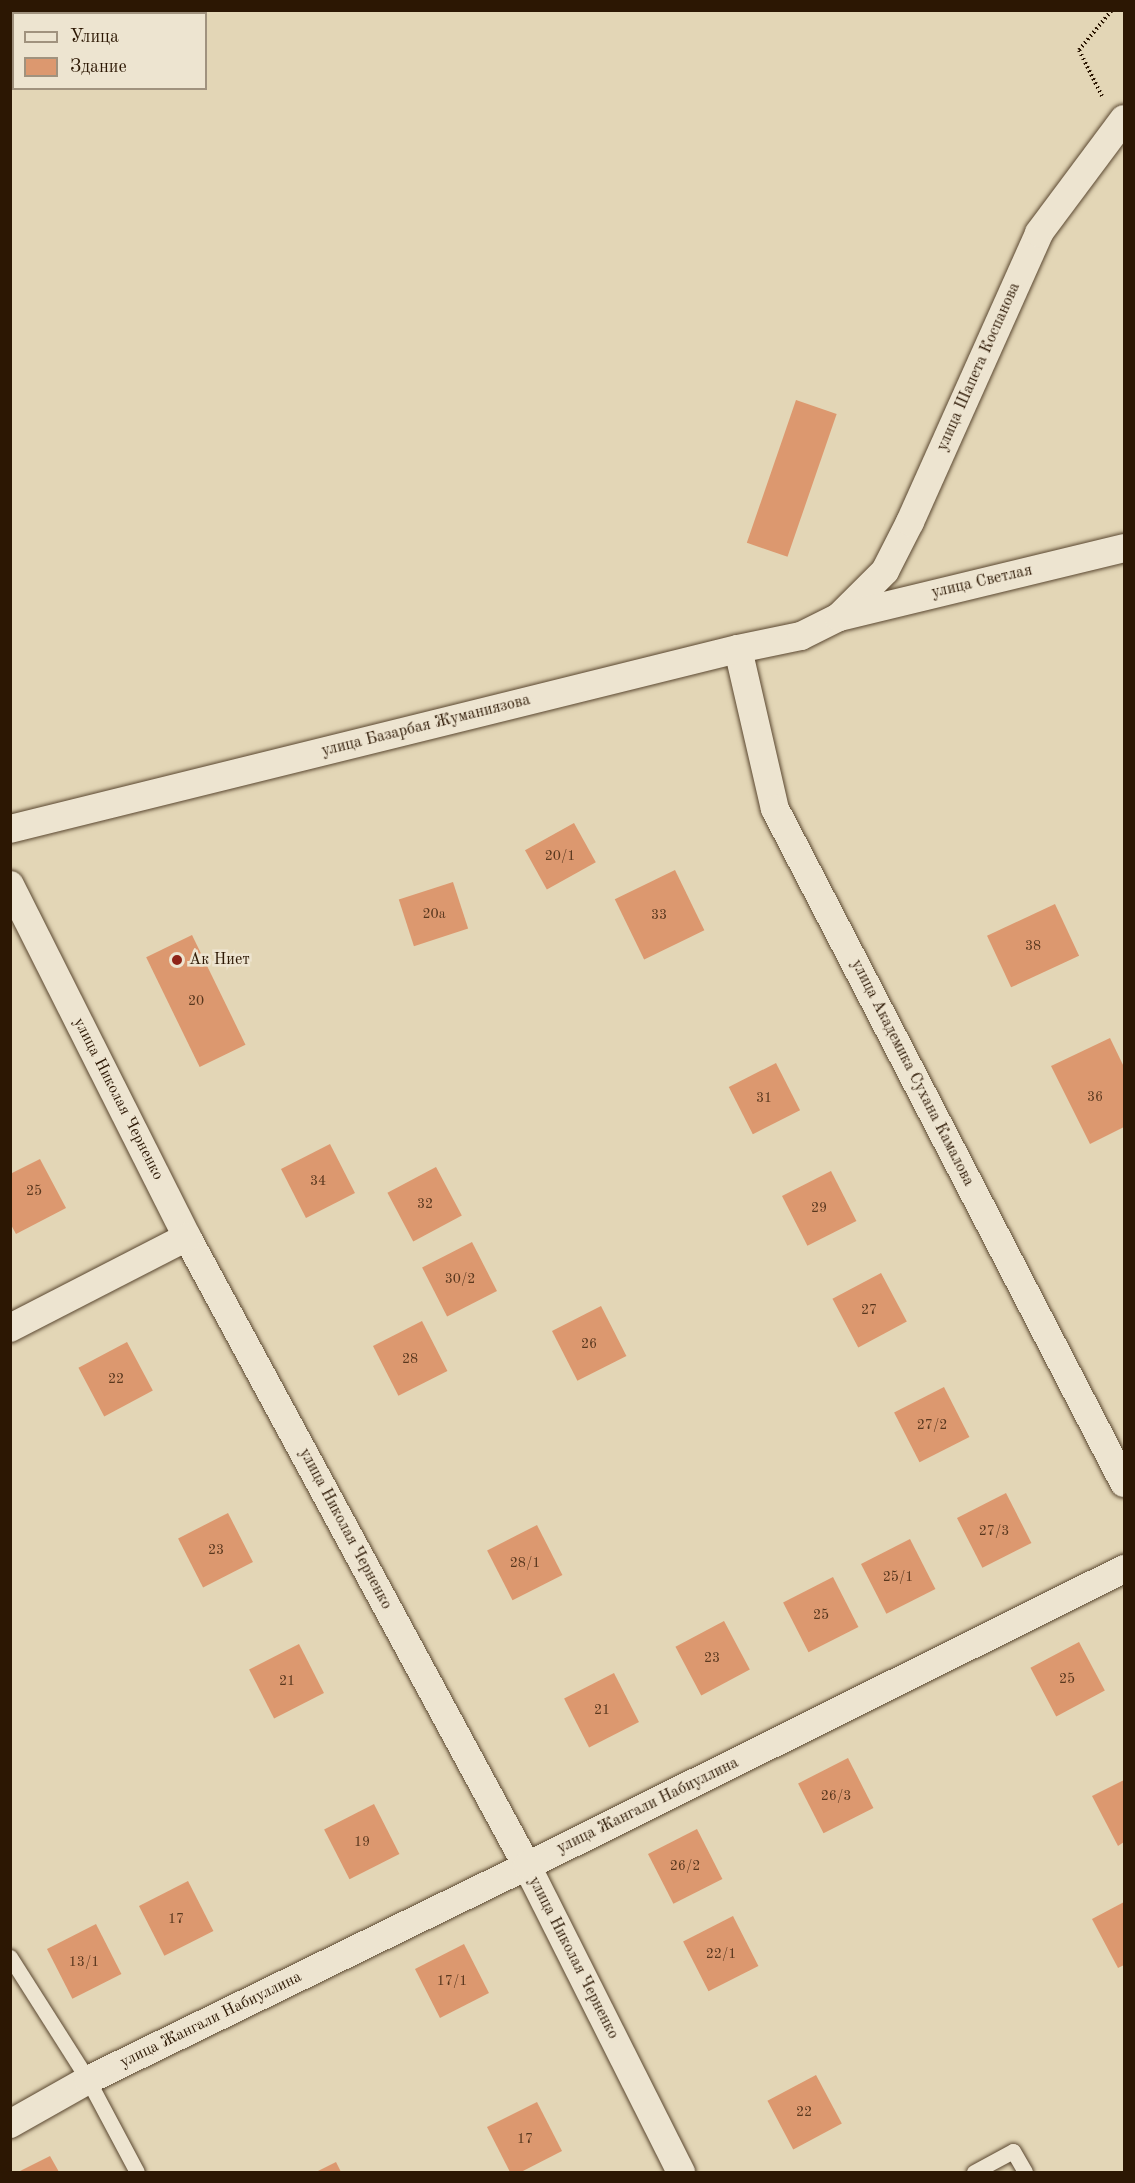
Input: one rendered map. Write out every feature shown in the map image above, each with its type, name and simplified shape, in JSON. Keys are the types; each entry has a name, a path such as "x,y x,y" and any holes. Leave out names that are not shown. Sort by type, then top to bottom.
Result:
{"street":[{"name":"улица Шапета Коспанова","path":"839,616 885,571 910,522 1039,233 1121,122"},
{"name":"улица Светлая","path":"839,616 1125,548"},
{"name":"улица Базарбая Жуманиязова","path":"10,829 801,636 839,616"},
{"name":"улица Академика Сухана Камалова","path":"738,650 775,809 1125,1483"},
{"name":"улица Николая Черненко","path":"10,885 187,1237 527,1866 681,2172"},
{"path":"10,1328 187,1237"},
{"name":"улица Жангали Набиуллина","path":"10,2124 88,2080 527,1866 1125,1569"}],"lane":[{"path":"10,1957 88,2080 137,2172"},
{"path":"974,2172 1013,2151 1025,2172"}],"path":[{"path":"1112,10 1079,50 1121,122"}],"building":[{"path":"796,400 837,414 787,557 747,543"},
{"path":"574,823 596,862 547,890 525,850"},
{"path":"675,870 704,930 644,960 615,899"},
{"path":"453,882 468,929 414,946 399,900"},
{"path":"1055,904 1079,956 1011,987 987,936"},
{"path":"192,935 245,1045 200,1067 146,957"},
{"path":"1110,1038 1124,1067 1124,1127 1090,1144 1051,1066"},
{"path":"776,1063 800,1110 753,1134 729,1087"},
{"path":"330,1144 355,1193 306,1218 281,1169"},
{"path":"40,1159 66,1208 16,1234 10,1223 10,1174"},
{"path":"436,1167 462,1216 413,1241 387,1193"},
{"path":"831,1171 856,1221 807,1246 782,1196"},
{"path":"472,1242 497,1291 447,1316 422,1267"},
{"path":"881,1273 907,1322 858,1347 832,1299"},
{"path":"601,1306 626,1356 577,1381 552,1331"},
{"path":"422,1321 447,1371 398,1396 373,1346"},
{"path":"127,1342 153,1391 104,1416 78,1368"},
{"path":"944,1387 969,1437 920,1462 894,1412"},
{"path":"1006,1493 1031,1543 982,1568 957,1518"},
{"path":"228,1513 253,1562 203,1587 178,1538"},
{"path":"537,1525 562,1575 513,1600 487,1550"},
{"path":"910,1539 935,1589 886,1614 861,1564"},
{"path":"833,1577 858,1627 809,1652 783,1602"},
{"path":"724,1621 750,1670 701,1695 675,1647"},
{"path":"1079,1642 1105,1691 1056,1716 1030,1668"},
{"path":"299,1644 324,1693 274,1718 249,1669"},
{"path":"614,1673 639,1722 589,1747 564,1698"},
{"path":"848,1758 873,1808 824,1833 798,1783"},
{"path":"1124,1780 1124,1842 1118,1846 1092,1796"},
{"path":"374,1804 399,1854 350,1879 324,1829"},
{"path":"697,1829 722,1879 673,1904 648,1854"},
{"path":"188,1881 213,1931 164,1956 139,1906"},
{"path":"1124,1902 1124,1965 1118,1968 1092,1919"},
{"path":"733,1916 758,1966 709,1991 683,1941"},
{"path":"96,1924 121,1974 72,1999 47,1949"},
{"path":"464,1944 489,1993 440,2018 415,1969"},
{"path":"816,2075 842,2124 793,2149 767,2101"},
{"path":"537,2102 562,2151 521,2172 510,2172 487,2127"},
{"path":"50,2156 59,2172 18,2172"},
{"path":"336,2162 341,2172 316,2172"}],"place":[{"name":"Ак Ниет","path":"177,960"}]}
